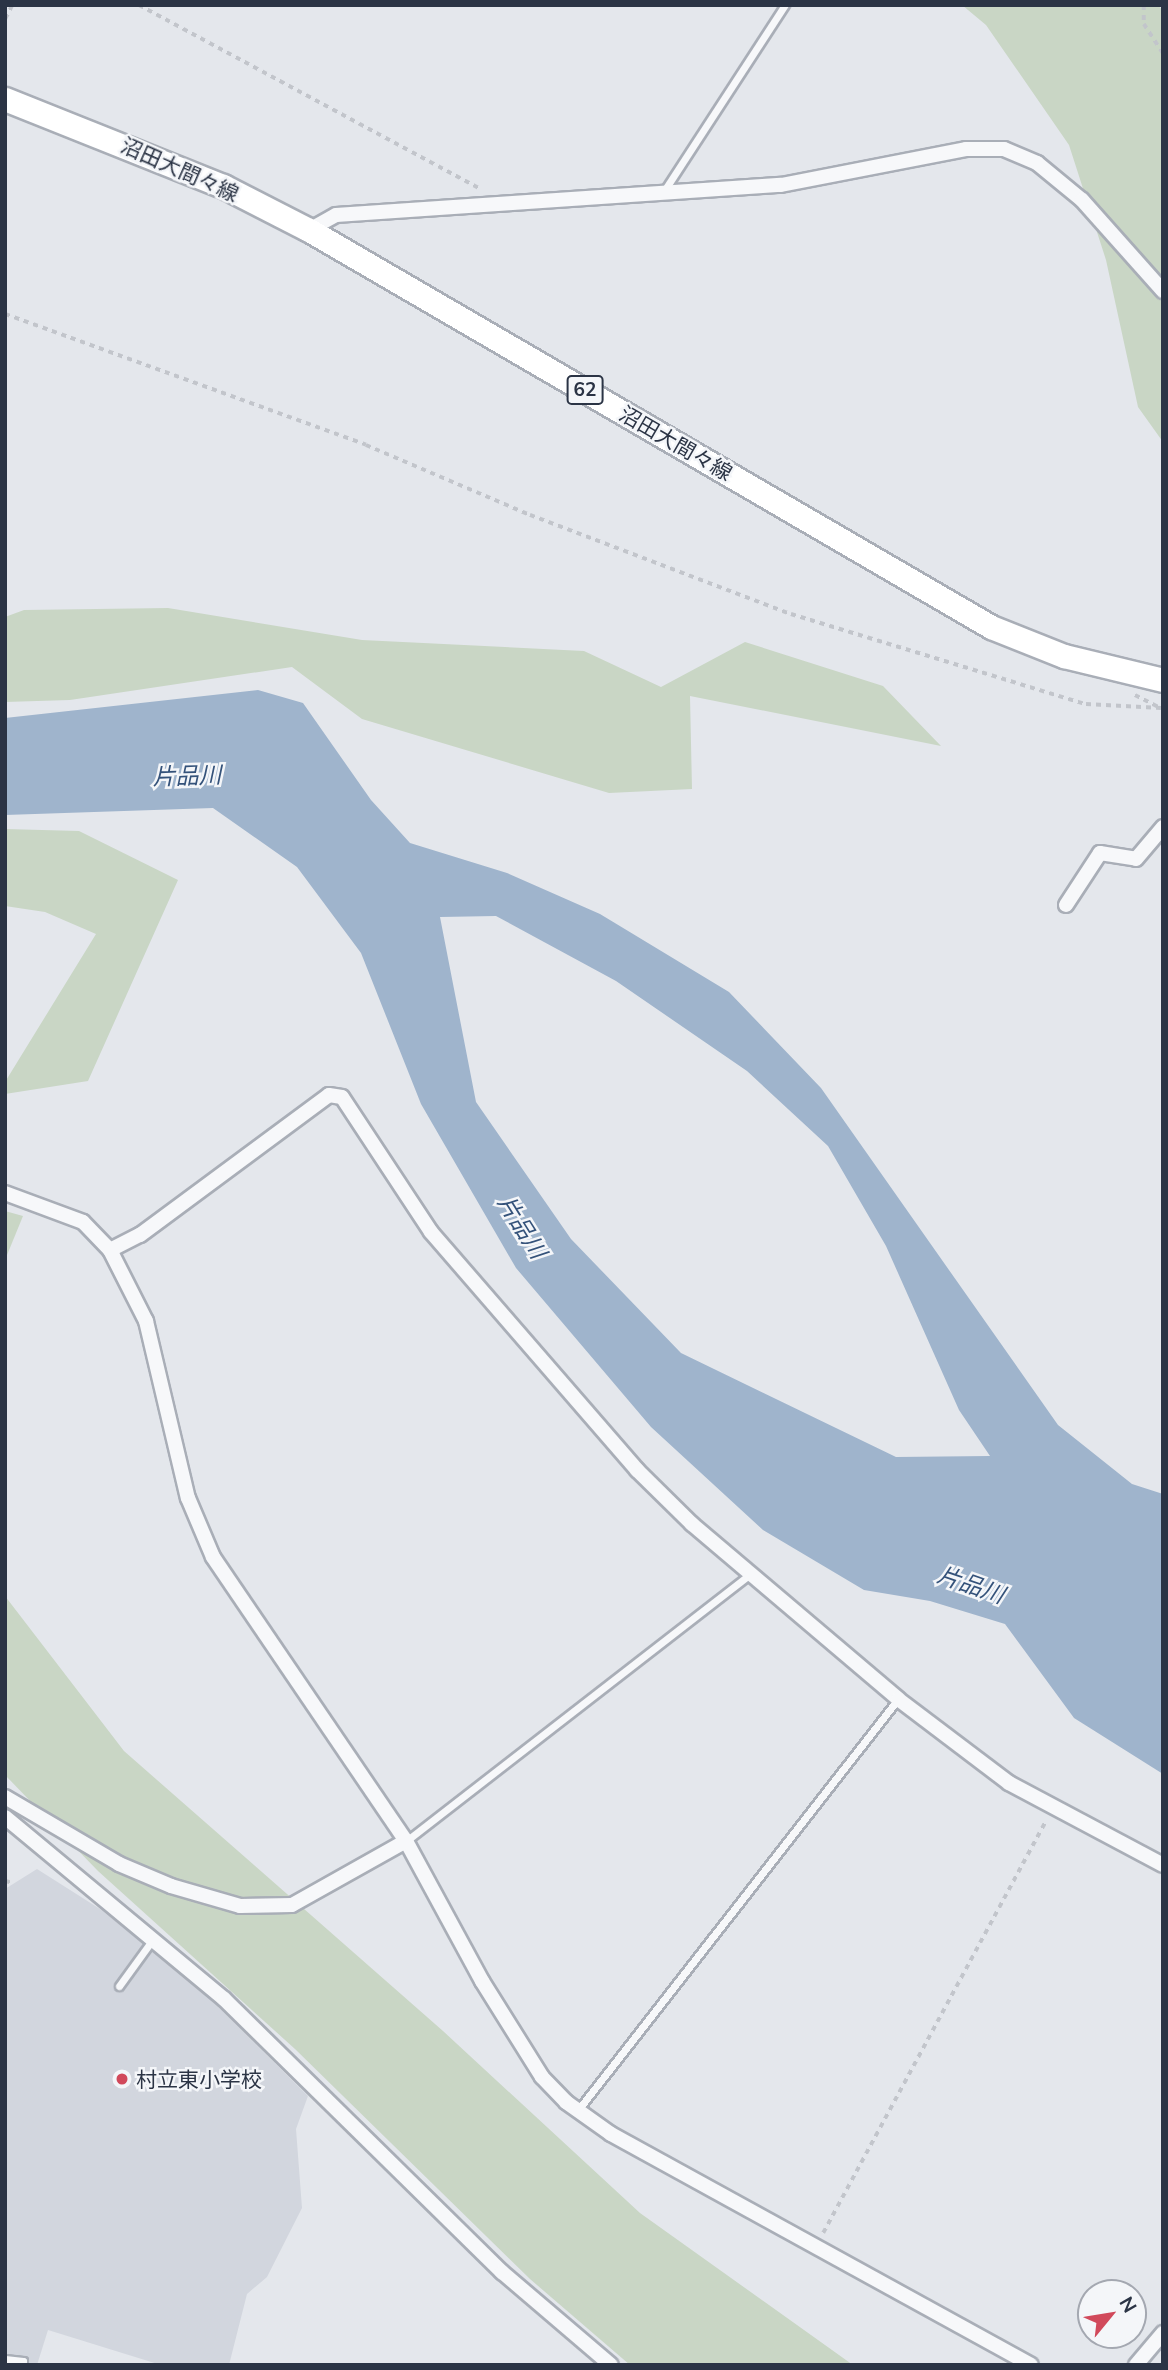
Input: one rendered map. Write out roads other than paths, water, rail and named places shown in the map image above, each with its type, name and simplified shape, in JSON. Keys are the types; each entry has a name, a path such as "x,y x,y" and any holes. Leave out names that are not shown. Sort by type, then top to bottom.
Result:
{"main road":[{"name":"沼田大間々線","path":"5,99 211,181 309,230 991,626 1064,656 1163,680"}],"street":[{"path":"309,230 336,215 493,207 664,191 780,185 967,149 1004,149 1037,163 1073,192 1163,291"},
{"path":"1066,905 1100,853 1136,859 1163,827"},
{"path":"110,1250 140,1235 329,1095 342,1097 431,1232 526,1345 637,1470 748,1576 898,1699 1009,1783 1163,1865"},
{"path":"5,1194 83,1222 110,1250 146,1321 188,1498 213,1558 406,1841 482,1981 542,2077 578,2110 611,2134 1031,2365"},
{"path":"5,1797 119,1864 171,1886 240,1906 292,1905 406,1841"},
{"path":"5,1817 224,1999 502,2272 605,2364"},
{"path":"1136,2365 1163,2333"}],"lane":[{"path":"664,191 785,5"},
{"path":"406,1841 748,1576"},
{"path":"578,2110 898,1699"},
{"path":"119,1986 153,1939"},
{"path":"5,2359 23,2361 22,2365"}],"water":[{"name":"片品川","path":"258,690 303,703 371,800 410,843 507,873 600,914 729,992 821,1088 1058,1425 1132,1484 1163,1494 1163,1774 1074,1718 1005,1624 930,1601 864,1590 763,1530 651,1427 516,1268 421,1104 361,953 297,867 213,808 5,815 5,718","holes":["496,916 616,981 747,1071 828,1146 886,1246 959,1410 990,1456 896,1457 681,1353 571,1239 476,1102 440,917"]}],"place":[{"name":"村立東小学校","path":"122,2079"}]}
